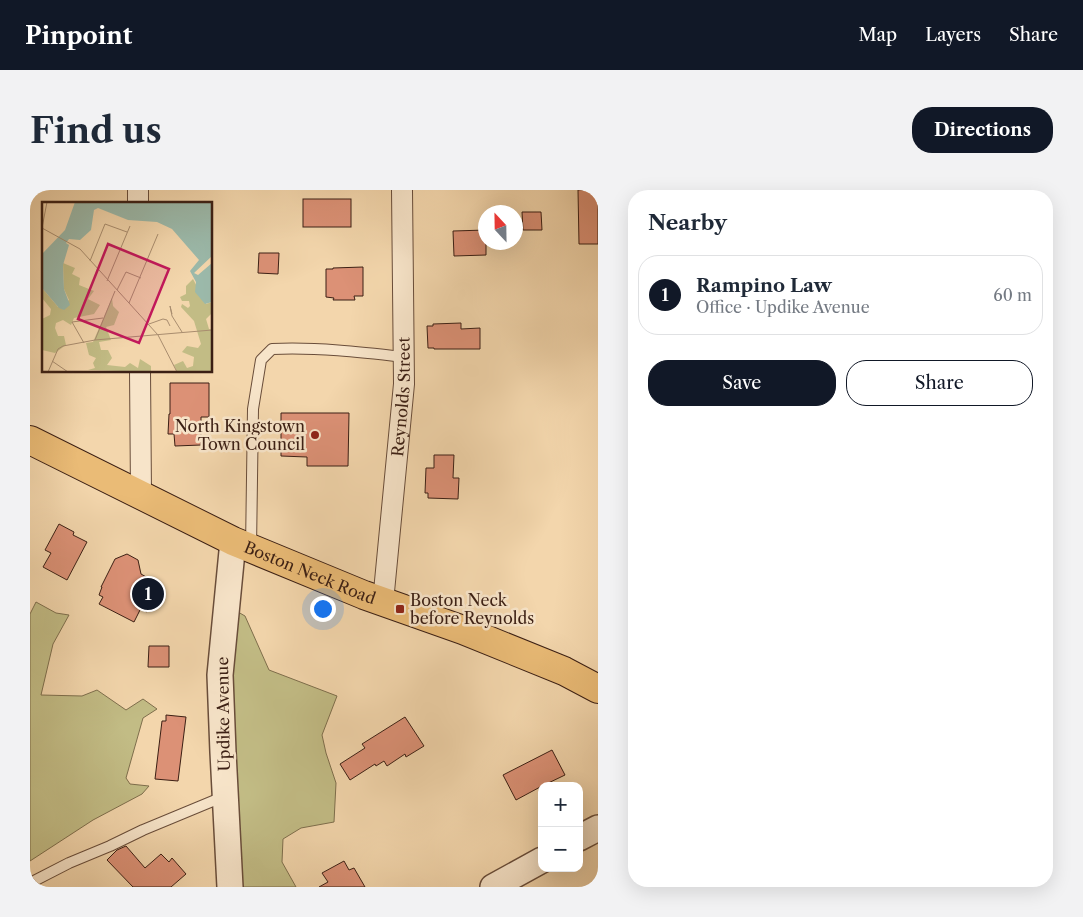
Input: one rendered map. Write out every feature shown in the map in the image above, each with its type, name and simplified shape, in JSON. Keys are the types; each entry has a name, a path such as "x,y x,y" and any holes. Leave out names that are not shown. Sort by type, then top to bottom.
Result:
{"main road":[{"name":"Boston Neck Road","path":"30,440 242,545 383,602 463,630 564,671 598,689"}],"street":[{"name":"Reynolds Street","path":"383,602 404,384 402,190"},
{"path":"140,372 141,494"},
{"name":"Updike Avenue","path":"230,887 220,675 242,545"},
{"path":"583,836 598,828"},
{"path":"493,887 538,862"}],"lane":[{"path":"242,545 253,409 260,360 272,349 296,348 354,351 404,357"},
{"path":"30,883 69,863 225,796"}],"shaded area":[{"path":"36,602 56,613 69,615 53,644 41,695 82,696 97,690 126,710 143,699 157,709 143,718 126,778 130,784 149,786 142,794 93,820 30,861 30,614"},
{"path":"231,608 245,616 269,670 337,696 322,735 336,783 334,822 301,828 283,839 282,862 296,887 227,887"}],"building":[{"path":"578,190 598,190 598,244 579,244"},
{"path":"303,199 351,199 351,227 303,227"},
{"path":"523,212 541,212 542,230 523,230"},
{"path":"478,230 478,250 486,250 486,255 454,256 453,231"},
{"path":"259,253 279,253 278,274 258,273"},
{"path":"363,267 363,296 354,296 355,300 333,300 334,298 326,297 326,269"},
{"path":"461,323 461,329 480,328 480,349 428,348 427,326"},
{"path":"170,383 209,383 209,417 201,417 201,445 175,446 174,434 168,434"},
{"name":"North Kingstown Town Council","path":"281,413 349,413 348,466 307,466 307,457 281,456"},
{"path":"434,455 454,455 453,478 459,478 458,499 428,498 428,493 425,493 426,468 434,468"},
{"path":"59,524 74,532 73,535 87,542 67,580 43,567 51,553 45,550"},
{"path":"127,554 138,560 141,574 155,582 149,592 156,595 147,612 141,608 134,622 99,604 103,597 99,595 101,587 115,559"},
{"path":"149,646 169,646 169,667 148,667"},
{"path":"166,715 186,717 178,781 155,779 162,721 166,721"},
{"path":"405,717 424,746 406,757 405,754 387,766 384,761 376,766 375,764 350,780 340,764 365,748 362,744"},
{"path":"552,750 565,775 550,782 538,782 538,788 516,800 503,775"},
{"path":"126,846 145,868 161,854 169,862 172,858 186,874 171,887 133,887 107,860 117,850"},
{"path":"344,861 349,870 354,868 365,887 319,887 328,882 322,873"}],"place":[{"name":"North Kingstown Town Council","path":"315,435"},
{"name":"Rampino Law","path":"148,594"},
{"name":"Boston Neck before Reynolds","path":"400,609"}]}
